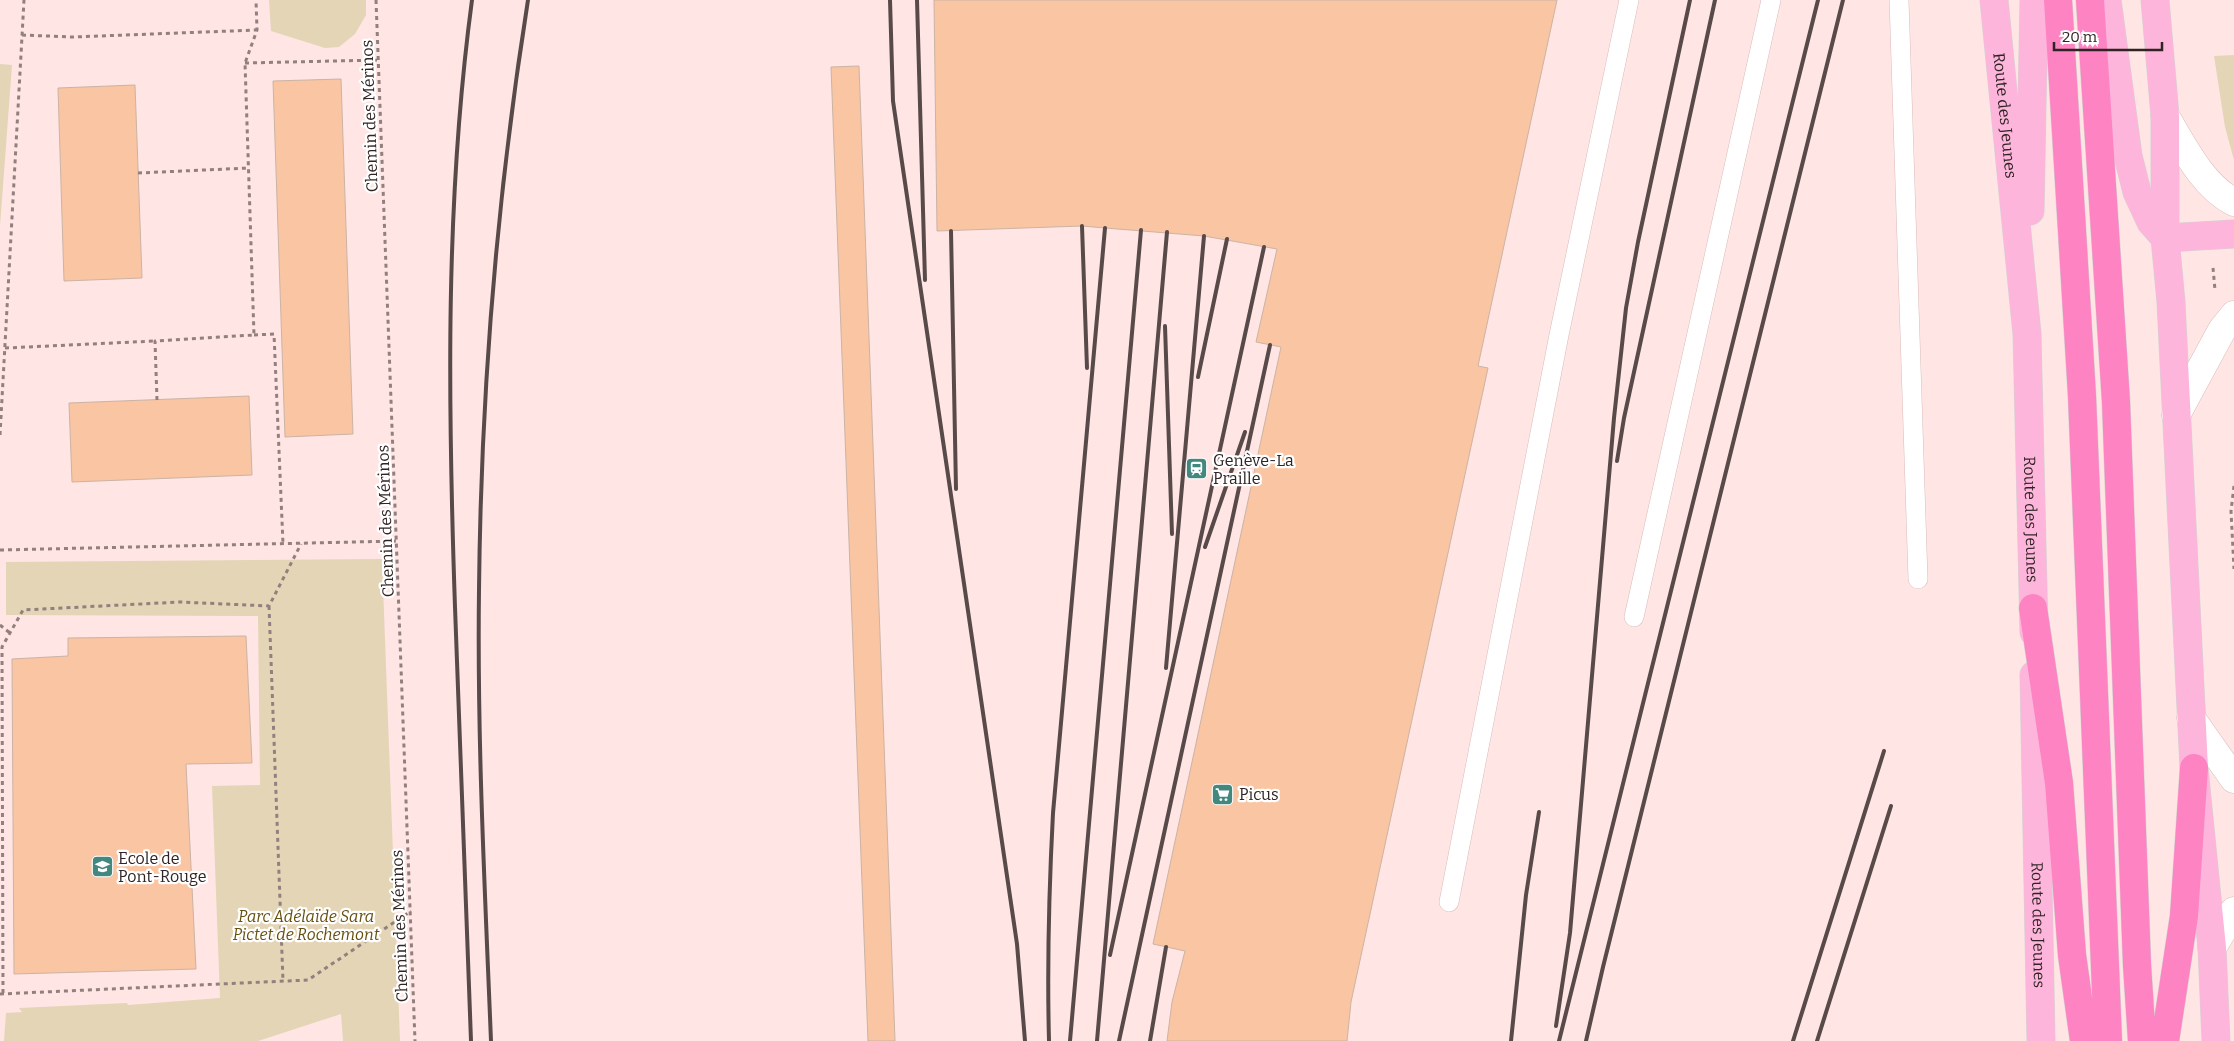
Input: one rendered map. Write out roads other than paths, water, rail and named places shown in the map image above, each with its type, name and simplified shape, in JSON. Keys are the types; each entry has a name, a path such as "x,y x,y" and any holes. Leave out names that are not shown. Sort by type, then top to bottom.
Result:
{"highway":[{"path":"2058,0 2082,406 2108,1041"},
{"path":"2090,0 2116,402 2137,965 2142,1041"},
{"path":"2033,608 2059,784 2072,955 2084,1041"},
{"path":"2165,1041 2184,916 2194,768"}],"main road":[{"name":"Route des Jeunes","path":"1994,0 2027,334 2041,1041"},
{"path":"2027,334 2034,0"},
{"path":"2108,0 2128,156 2137,192 2151,222 2165,238"},
{"path":"2155,0 2165,116 2165,238 2171,302 2191,718 2194,768 2212,948 2216,1041"},
{"path":"2165,238 2234,234"}],"street":[{"path":"2165,116 2204,176 2221,194 2234,202"},
{"path":"2176,415 2222,330 2234,314"},
{"path":"2191,718 2234,779"},
{"path":"2212,948 2234,911"}],"lane":[{"path":"1449,902 1559,334 1629,0"},
{"path":"1634,617 1771,0"},
{"path":"1899,0 1918,579"}],"railway":[{"path":"471,1041 455,607 450,379 453,227 457,151 463,75 472,0"},
{"path":"491,1041 479,703 480,516 487,368 499,220 528,0"},
{"path":"890,0 893,101 1017,944 1025,1041"},
{"path":"917,0 925,280"},
{"path":"1556,1026 1570,933 1614,418 1626,308 1638,242 1690,0"},
{"path":"1617,461 1624,418 1715,0"},
{"path":"1559,1041 1818,0"},
{"path":"1586,1041 1843,0"},
{"path":"1082,226 1087,368"},
{"path":"1049,1041 1048,984 1053,813 1105,228"},
{"path":"1070,1041 1141,230"},
{"path":"951,231 956,489"},
{"path":"1097,1041 1167,232"},
{"path":"1166,668 1204,236"},
{"path":"1198,377 1227,239"},
{"path":"1110,955 1264,247"},
{"path":"1165,326 1172,534"},
{"path":"1119,1041 1270,345"},
{"path":"1205,547 1245,432"},
{"path":"1793,1041 1884,751"},
{"path":"1817,1041 1891,806"},
{"path":"1511,1041 1526,895 1539,812"},
{"path":"1150,1041 1166,947"}],"place":[{"name":"Genève-La Praille","path":"1197,469"},
{"name":"Picus","path":"1223,794"},
{"name":"Ecole de Pont-Rouge","path":"102,867"}],"park label":[{"name":"Parc Adélaïde Sara Pictet de Rochemont","path":"306,925"}]}
